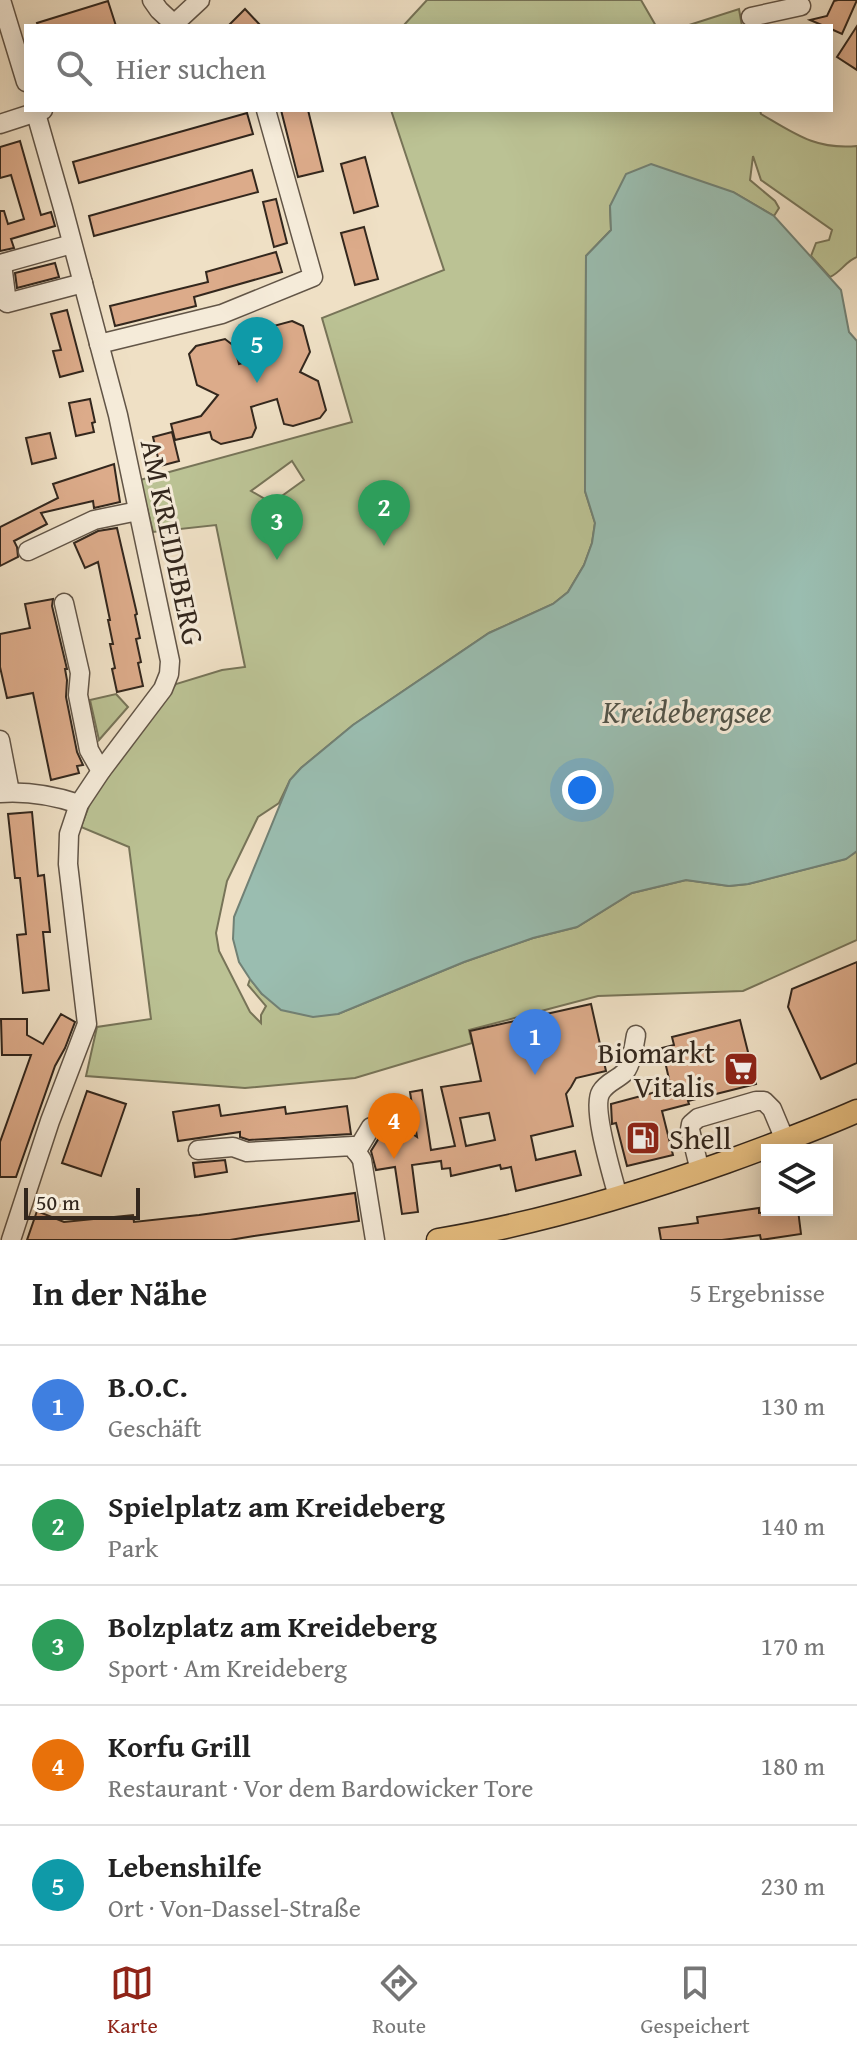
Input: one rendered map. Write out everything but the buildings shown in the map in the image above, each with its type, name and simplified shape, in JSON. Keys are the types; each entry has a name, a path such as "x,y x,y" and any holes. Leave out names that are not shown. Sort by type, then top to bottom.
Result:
{"main road":[{"path":"438,1240 493,1230 618,1197 700,1171 857,1111"}],"street":[{"path":"1,0 24,75"},
{"path":"152,0 159,10 181,23 200,0"},
{"path":"750,14 801,6"},
{"path":"0,124 35,112"},
{"name":"AM KREIDEBERG","path":"11,1240 50,1121 87,1024 68,864 69,834 79,804 163,689 169,674 169,651 118,415 38,112"},
{"path":"99,344 222,314 313,277 267,112"},
{"path":"72,244 1,264 7,303 83,283"},
{"path":"28,551 94,520 138,511"},
{"path":"64,603 80,673 78,695 89,750 101,771"},
{"path":"0,740 5,793 50,795 79,804"},
{"path":"618,1197 599,1118 598,1096 605,1086 625,1071 636,1035"},
{"path":"700,1171 690,1130 693,1121 698,1118 764,1101 772,1109 785,1140"},
{"path":"356,1152 371,1127 403,1121"},
{"path":"198,1150 233,1147 247,1152 353,1146 362,1160 375,1240"}],"green space":[{"path":"427,0 641,0 655,24 405,24"},
{"path":"739,9 742,24 692,24"},
{"path":"392,112 760,112 806,139 829,146 857,146 857,257 830,277 811,256 816,243 829,240 832,230 761,180 753,156 750,180 775,201 779,208 774,216 733,192 610,206 611,230 586,256 585,491 595,523 584,565 568,592 553,604 489,633 353,725 301,768 290,780 279,803 258,817 227,881 216,933 219,951 250,1012 261,1023 266,1006 248,985 250,979 262,994 338,1014 464,962 533,938 577,927 632,893 686,880 729,886 748,884 845,859 857,851 857,940 743,991 598,996 469,1030 472,1043 355,1078 245,1088 86,1076 97,1027 151,1019 129,847 81,827 92,798 176,684 222,670 245,667 216,525 153,532 140,480 352,422 322,318 444,270","holes":["292,461 304,480 272,503 251,491"]},
{"path":"116,694 128,707 99,740 90,700"}],"water":[{"name":"Kreidebergsee","path":"651,164 733,192 774,216 841,290 849,332 857,341 857,851 846,859 748,884 729,886 686,880 632,893 577,927 533,938 464,962 338,1014 313,1017 281,1010 250,979 239,962 233,939 234,917 290,780 353,725 489,633 553,604 568,592 584,565 595,523 585,491 586,256 611,230 610,206 626,174"}],"place":[{"name":"Lebenshilfe","path":"257,383"},
{"name":"Spielplatz am Kreideberg","path":"384,546"},
{"name":"Bolzplatz am Kreideberg","path":"277,560"},
{"name":"Biomarkt Vitalis","path":"741,1069"},
{"name":"B.O.C.","path":"535,1075"},
{"name":"Shell","path":"643,1138"},
{"name":"Korfu Grill","path":"394,1159"}]}
